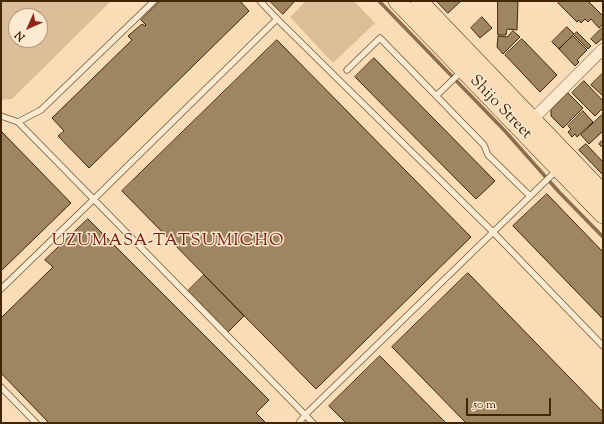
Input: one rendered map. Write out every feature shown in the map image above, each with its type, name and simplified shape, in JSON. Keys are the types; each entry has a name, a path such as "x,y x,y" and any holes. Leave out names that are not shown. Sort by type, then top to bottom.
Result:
{"main road":[{"name":"Shijo Street","path":"397,1 457,76 527,125"},
{"name":"Shijo Street","path":"419,1 527,125 559,168 603,215"},
{"name":"Shijo Street","path":"559,168 603,193"}],"street":[{"path":"527,125 603,49"}],"lane":[{"path":"18,122 41,110 154,1"},
{"path":"260,1 493,232 603,346"},
{"path":"1,289 277,18"},
{"path":"346,70 380,38 484,145 488,155 530,196"},
{"path":"436,96 457,76"},
{"path":"1,116 18,122 314,423"},
{"path":"299,423 305,415 559,168"},
{"path":"1,387 36,423"}],"shaded area":[{"path":"1,1 111,1 12,99 1,100"},
{"path":"306,1 354,1 375,23 333,63 290,17"}],"building":[{"path":"160,1 240,1 249,11 89,168 58,136 64,131 52,118 132,40 128,36 142,24 145,26 146,25 141,20"},
{"path":"270,1 295,1 283,14"},
{"path":"437,1 459,1 460,2 448,13"},
{"path":"498,1 518,1 517,30 507,29 506,35 498,35"},
{"path":"560,1 588,1 603,16 603,24 599,28 591,19 588,22 585,19 581,23 579,20 577,22 558,3"},
{"path":"482,17 492,28 480,38 471,28"},
{"path":"567,27 574,34 559,49 552,42"},
{"path":"603,27 603,38 596,44 591,39"},
{"path":"513,31 520,37 503,54 497,47 498,36 507,37"},
{"path":"577,32 591,46 588,49 574,35"},
{"path":"573,36 587,50 577,60 579,62 575,66 559,49"},
{"path":"522,39 557,75 540,92 505,55"},
{"path":"277,40 471,237 316,389 122,191"},
{"path":"374,58 495,181 476,199 355,77"},
{"path":"603,74 603,96 591,85"},
{"path":"584,81 603,101 603,108 595,116 572,93"},
{"path":"568,93 583,108 563,128 551,116 551,110"},
{"path":"583,111 593,122 577,137 575,134 572,137 568,132 571,129 568,126"},
{"path":"603,114 603,131 589,144 581,135"},
{"path":"1,131 71,203 1,271"},
{"path":"603,140 603,148 599,144"},
{"path":"586,144 603,162 603,175 579,150"},
{"path":"547,194 603,252 603,319 513,226"},
{"path":"88,219 269,400 256,413 266,423 47,423 48,422 1,373 1,318 53,267 45,260"},
{"path":"468,273 603,412 603,423 466,423 392,347"},
{"path":"204,275 244,316 228,332 188,291"},
{"path":"380,356 446,423 346,423 329,406"}],"waterway":[{"path":"379,1 505,131 559,192 603,237"}],"district":[{"name":"UZUMASA-TATSUMICHO","path":"168,242"}]}
